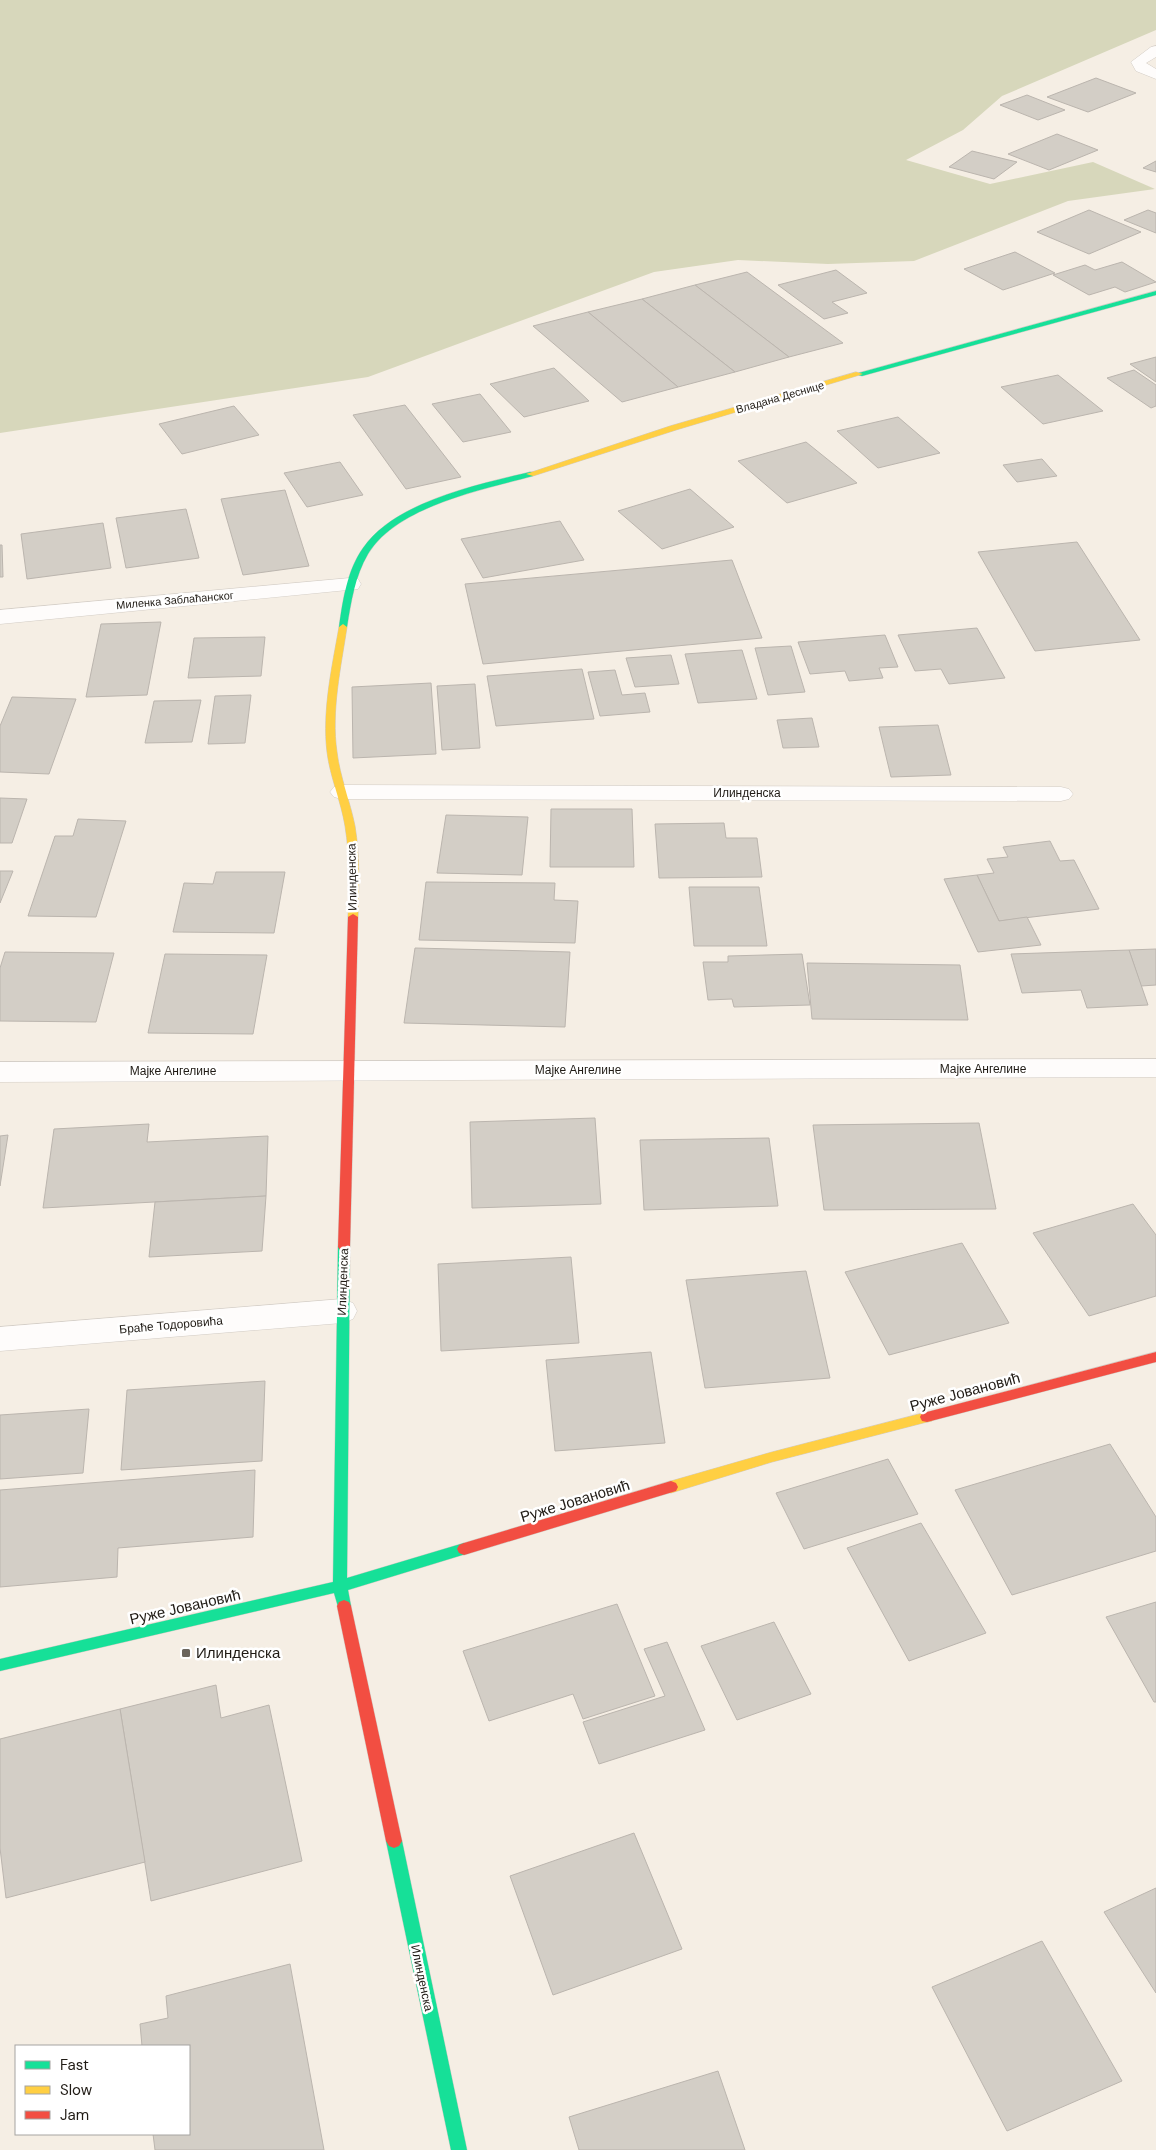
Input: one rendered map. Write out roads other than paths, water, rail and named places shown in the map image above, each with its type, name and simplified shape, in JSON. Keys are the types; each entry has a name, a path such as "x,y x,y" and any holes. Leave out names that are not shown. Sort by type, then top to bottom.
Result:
{"street":[{"path":"1156,50 1138,62 1141,68 1156,75"},
{"name":"Владана Деснице","path":"407,514 673,428 902,362 1156,293"},
{"name":"Илинденска","path":"407,514 375,537 366,549 350,584 335,676 331,741 334,763 350,827 354,875 342,1311 340,1586 459,2150"},
{"name":"Миленка Заблаћанског","path":"0,618 350,584"},
{"name":"Илинденска","path":"342,792 1061,794"},
{"name":"Мајке Ангелине","path":"0,1072 1156,1068"},
{"name":"Браће Тодоровића","path":"0,1339 342,1311"},
{"name":"Руже Јовановић","path":"0,1665 340,1586 772,1457 1156,1357"}],"place":[{"name":"Илинденска","path":"186,1653"}]}
